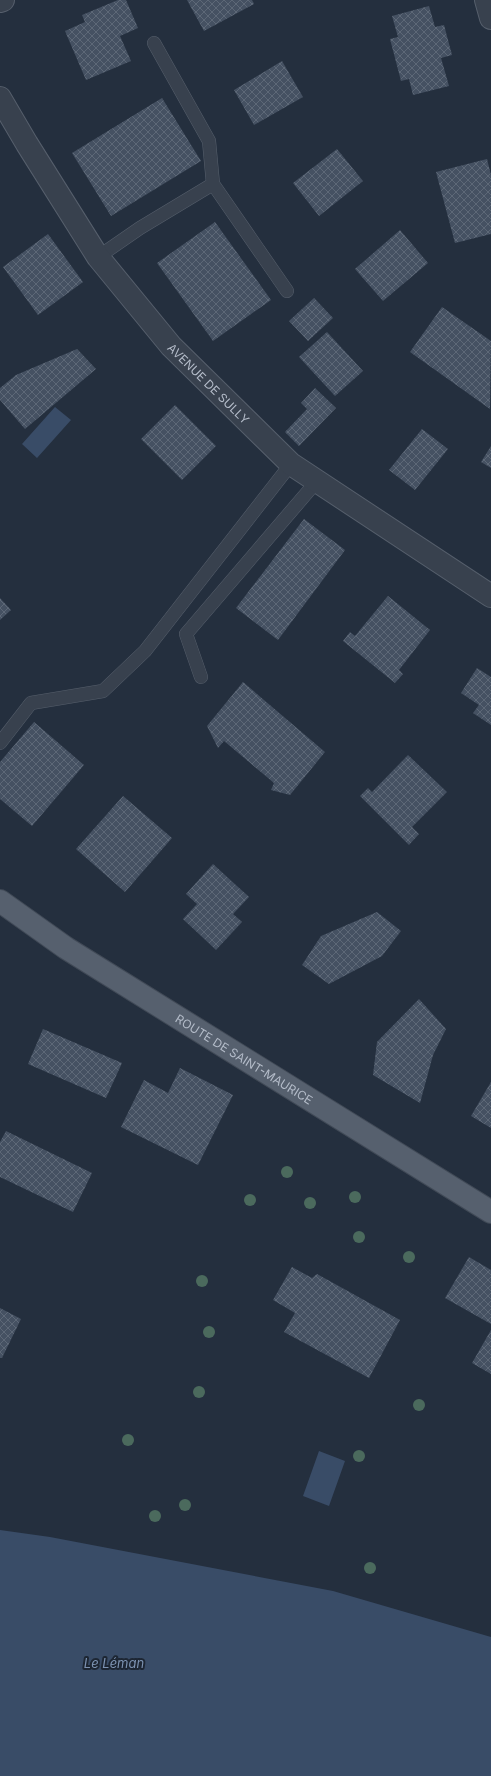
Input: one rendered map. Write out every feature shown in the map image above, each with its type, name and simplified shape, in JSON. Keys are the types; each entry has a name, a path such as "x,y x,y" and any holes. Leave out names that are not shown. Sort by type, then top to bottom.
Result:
{"main road":[{"name":"ROUTE DE SAINT-MAURICE","path":"0,901 66,948 491,1212"}],"street":[{"path":"486,0 491,18"},
{"name":"AVENUE DE SULLY","path":"0,98 98,257 171,346 291,464 491,596"}],"lane":[{"path":"154,43 209,141 213,184 287,291"},
{"path":"98,257 140,228 213,184"},
{"path":"0,743 31,703 103,691 145,651 291,464"},
{"path":"201,677 186,634 317,481"}],"water":[{"path":"55,407 71,420 37,458 22,444"},
{"path":"319,1451 345,1461 329,1506 303,1496"},
{"name":"Le Léman","path":"0,1530 50,1537 333,1591 491,1637 491,1776 0,1776"}],"building":[{"path":"118,0 126,0 138,28 120,36 131,61 86,80 65,31 85,22 82,15"},
{"path":"187,0 252,0 254,4 204,31"},
{"path":"429,6 435,27 444,25 452,55 441,58 449,86 413,95 409,79 401,81 390,39 398,37 392,16"},
{"path":"282,61 303,97 254,125 234,90"},
{"path":"162,98 201,161 111,216 72,153"},
{"path":"337,149 363,181 319,216 293,183"},
{"path":"487,159 491,175 491,234 455,243 436,172"},
{"path":"215,222 271,300 213,341 157,263"},
{"path":"400,230 428,263 383,301 355,269"},
{"path":"48,234 83,282 38,315 3,267"},
{"path":"314,298 333,318 308,341 289,321"},
{"path":"442,307 491,341 490,409 410,352"},
{"path":"327,332 363,371 335,396 299,357"},
{"path":"77,349 96,369 25,429 0,400 0,388 16,375"},
{"path":"315,388 336,408 299,446 285,432 307,409 301,403"},
{"path":"175,405 216,446 182,480 141,439"},
{"path":"422,429 448,449 415,490 389,470"},
{"path":"491,446 491,468 481,462"},
{"path":"304,519 345,550 278,640 236,608"},
{"path":"388,596 430,630 399,670 403,674 395,683 343,641 350,632 355,636"},
{"path":"0,598 11,610 0,620"},
{"path":"477,668 491,677 491,725 473,713 479,705 461,693"},
{"path":"243,682 325,752 290,795 271,790 274,783 224,741 218,748 207,726"},
{"path":"34,722 84,765 32,826 0,799 0,762"},
{"path":"408,755 447,792 412,827 419,834 409,845 360,796 368,788 372,792"},
{"path":"123,796 172,838 125,892 76,849"},
{"path":"213,864 249,897 233,914 242,922 216,950 183,919 197,904 186,894"},
{"path":"377,912 401,931 382,956 329,984 302,965 321,936"},
{"path":"419,999 446,1029 433,1055 420,1103 373,1075 377,1042"},
{"path":"43,1029 122,1063 106,1098 28,1064"},
{"path":"180,1068 233,1095 198,1165 121,1127 144,1080 168,1093"},
{"path":"491,1082 491,1128 471,1116"},
{"path":"6,1131 92,1173 73,1212 0,1177 0,1142"},
{"path":"469,1257 491,1270 491,1324 445,1298"},
{"path":"292,1267 312,1278 317,1274 400,1320 369,1378 284,1332 295,1313 273,1300"},
{"path":"0,1308 21,1319 2,1358 0,1358"},
{"path":"491,1330 491,1374 472,1363"}]}
